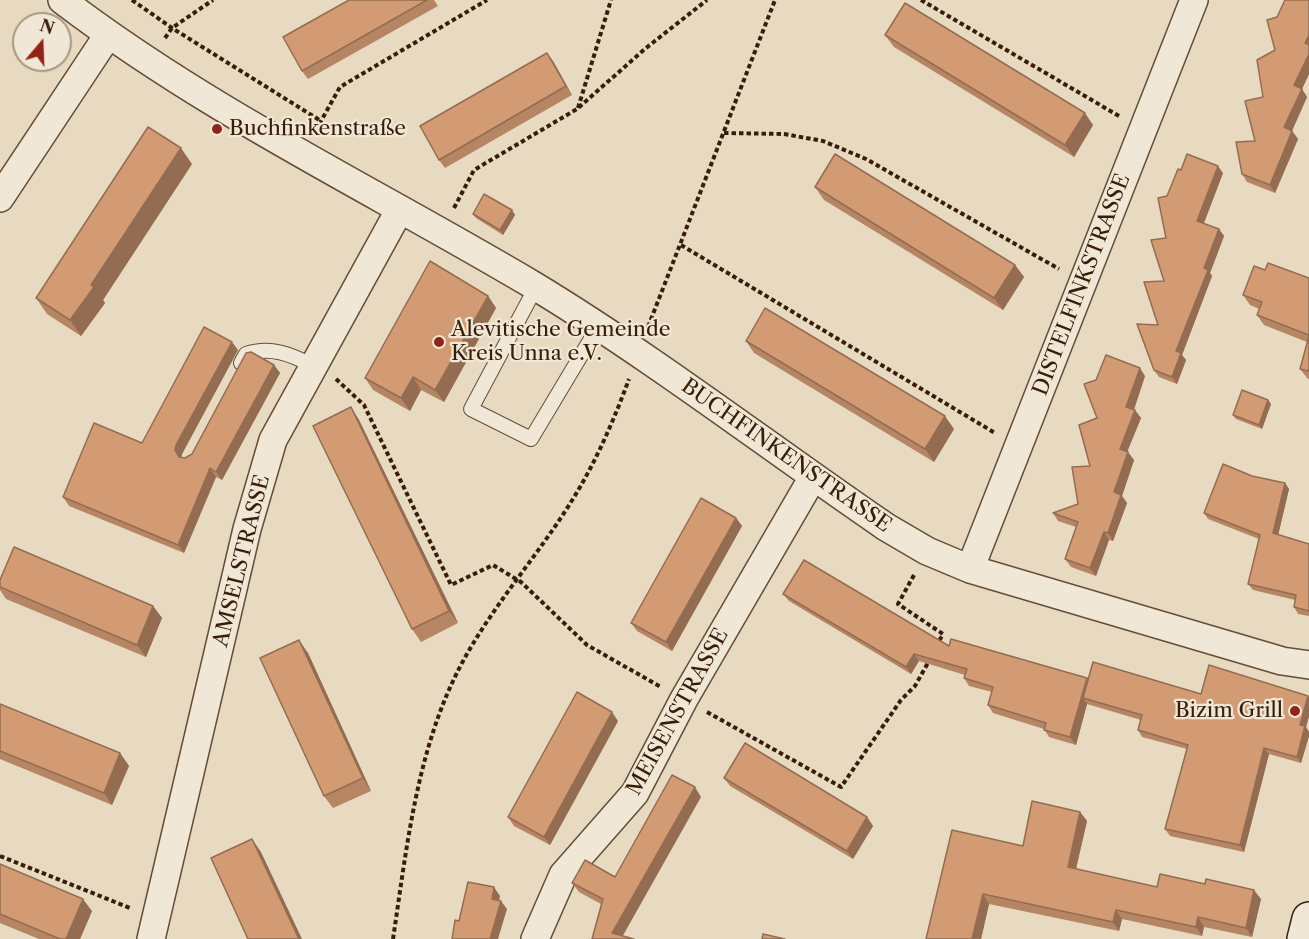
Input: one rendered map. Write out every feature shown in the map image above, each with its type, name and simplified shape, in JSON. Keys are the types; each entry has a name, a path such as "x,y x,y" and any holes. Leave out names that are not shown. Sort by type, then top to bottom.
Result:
{"main road":[{"path":"1304,939 1309,919"}],"street":[{"name":"BUCHFINKENSTRASSE","path":"62,0 108,35 228,112 536,287 638,353 886,527 927,550 970,569 1282,661 1309,665"},
{"name":"DISTELFINKSTRASSE","path":"970,569 1194,0"},
{"path":"0,198 108,35"},
{"name":"AMSELSTRASSE","path":"153,928 247,529 273,440 400,209"},
{"name":"MEISENSTRASSE","path":"535,939 563,875 635,794 684,699 813,477"}],"lane":[{"path":"536,287 471,409 531,439 598,327"},
{"path":"234,375 246,354 258,350 294,355 313,366"}],"path":[{"path":"132,0 172,28 321,121"},
{"path":"150,62 172,28 213,0"},
{"path":"317,163 321,121 340,87 487,0"},
{"path":"577,108 611,0"},
{"path":"441,231 474,170 577,108 646,48 707,0"},
{"path":"393,939 412,817 424,765 461,664 516,579 572,501 616,414 775,0"},
{"path":"921,0 1143,130"},
{"path":"724,133 784,134 823,141 866,159 1083,283"},
{"path":"681,244 1019,447"},
{"path":"313,366 340,381 364,405 451,585 493,565 516,579 587,645 841,787 901,700 915,686 932,655"},
{"path":"927,550 898,604 943,634 937,645"},
{"path":"0,856 153,928"}],"building":[{"path":"349,0 427,0 302,71 283,37"},
{"path":"1285,0 1309,0 1309,35 1305,43 1309,45 1309,54 1294,85 1302,89 1284,127 1292,131 1270,185 1242,174 1236,142 1255,141 1245,101 1263,97 1257,60 1275,50 1267,20 1277,17"},
{"path":"905,3 1085,113 1065,145 885,35"},
{"path":"547,53 566,86 439,160 420,126"},
{"path":"148,127 181,148 91,285 94,287 70,320 36,298"},
{"path":"835,154 1015,265 994,298 815,187"},
{"path":"1187,154 1218,166 1197,221 1219,229 1204,268 1208,270 1176,351 1181,353 1172,377 1154,370 1137,324 1158,325 1144,282 1164,281 1151,240 1166,238 1158,198 1167,196"},
{"path":"484,194 512,210 500,230 473,214"},
{"name":"Alevitische Gemeinde Kreis Unna e.V.","path":"430,261 488,296 435,390 413,377 401,398 365,378"},
{"path":"1268,263 1309,278 1309,335 1257,315 1262,302 1243,295 1254,266 1265,270"},
{"path":"765,308 945,416 925,449 746,341"},
{"path":"204,327 232,342 176,445 175,450 179,457 185,458 192,454 246,353 251,352 274,365 216,472 210,468 178,545 63,497 94,423 142,443"},
{"path":"1309,336 1309,371 1300,369"},
{"path":"1106,355 1140,368 1126,407 1135,410 1120,449 1128,452 1114,492 1121,495 1108,533 1104,532 1090,568 1065,559 1078,522 1053,513 1078,504 1072,467 1090,466 1079,425 1097,418 1084,384 1096,380"},
{"path":"1242,390 1268,400 1259,425 1233,415"},
{"path":"351,407 449,611 412,629 313,426"},
{"path":"1223,464 1252,476 1285,483 1273,533 1309,544 1309,611 1294,607 1296,595 1248,584 1260,535 1204,513"},
{"path":"701,498 736,518 666,642 631,623"},
{"path":"14,547 153,606 137,645 0,587 0,580"},
{"path":"804,560 949,646 951,639 1087,678 1070,737 1044,730 1046,723 988,705 993,687 964,678 967,669 914,654 906,667 783,594"},
{"path":"299,640 363,778 324,796 260,658"},
{"path":"1093,662 1201,694 1209,665 1308,696 1300,725 1305,726 1297,757 1264,748 1240,845 1165,829 1188,745 1138,730 1142,715 1083,698"},
{"path":"577,692 612,712 544,837 508,817"},
{"path":"0,704 120,753 104,793 0,751"},
{"path":"745,743 867,817 847,851 724,778"},
{"path":"672,775 695,787 612,933 634,939 592,939 603,899 572,883 585,860 615,877"},
{"path":"1032,801 1080,812 1068,867 1157,887 1160,874 1205,884 1206,879 1254,890 1246,928 1198,917 1196,927 1116,910 1113,922 983,894 972,939 926,939 952,830 1023,846"},
{"path":"252,839 299,939 248,939 211,858"},
{"path":"0,864 83,899 66,939 60,939 0,914"},
{"path":"468,882 494,887 492,899 501,901 490,939 452,939 455,920 459,921"},
{"path":"763,934 785,939 762,939"}],"place":[{"name":"Buchfinkenstraße","path":"217,129"},
{"name":"Alevitische Gemeinde Kreis Unna e.V.","path":"439,342"},
{"name":"Bizim Grill","path":"1295,711"}]}
